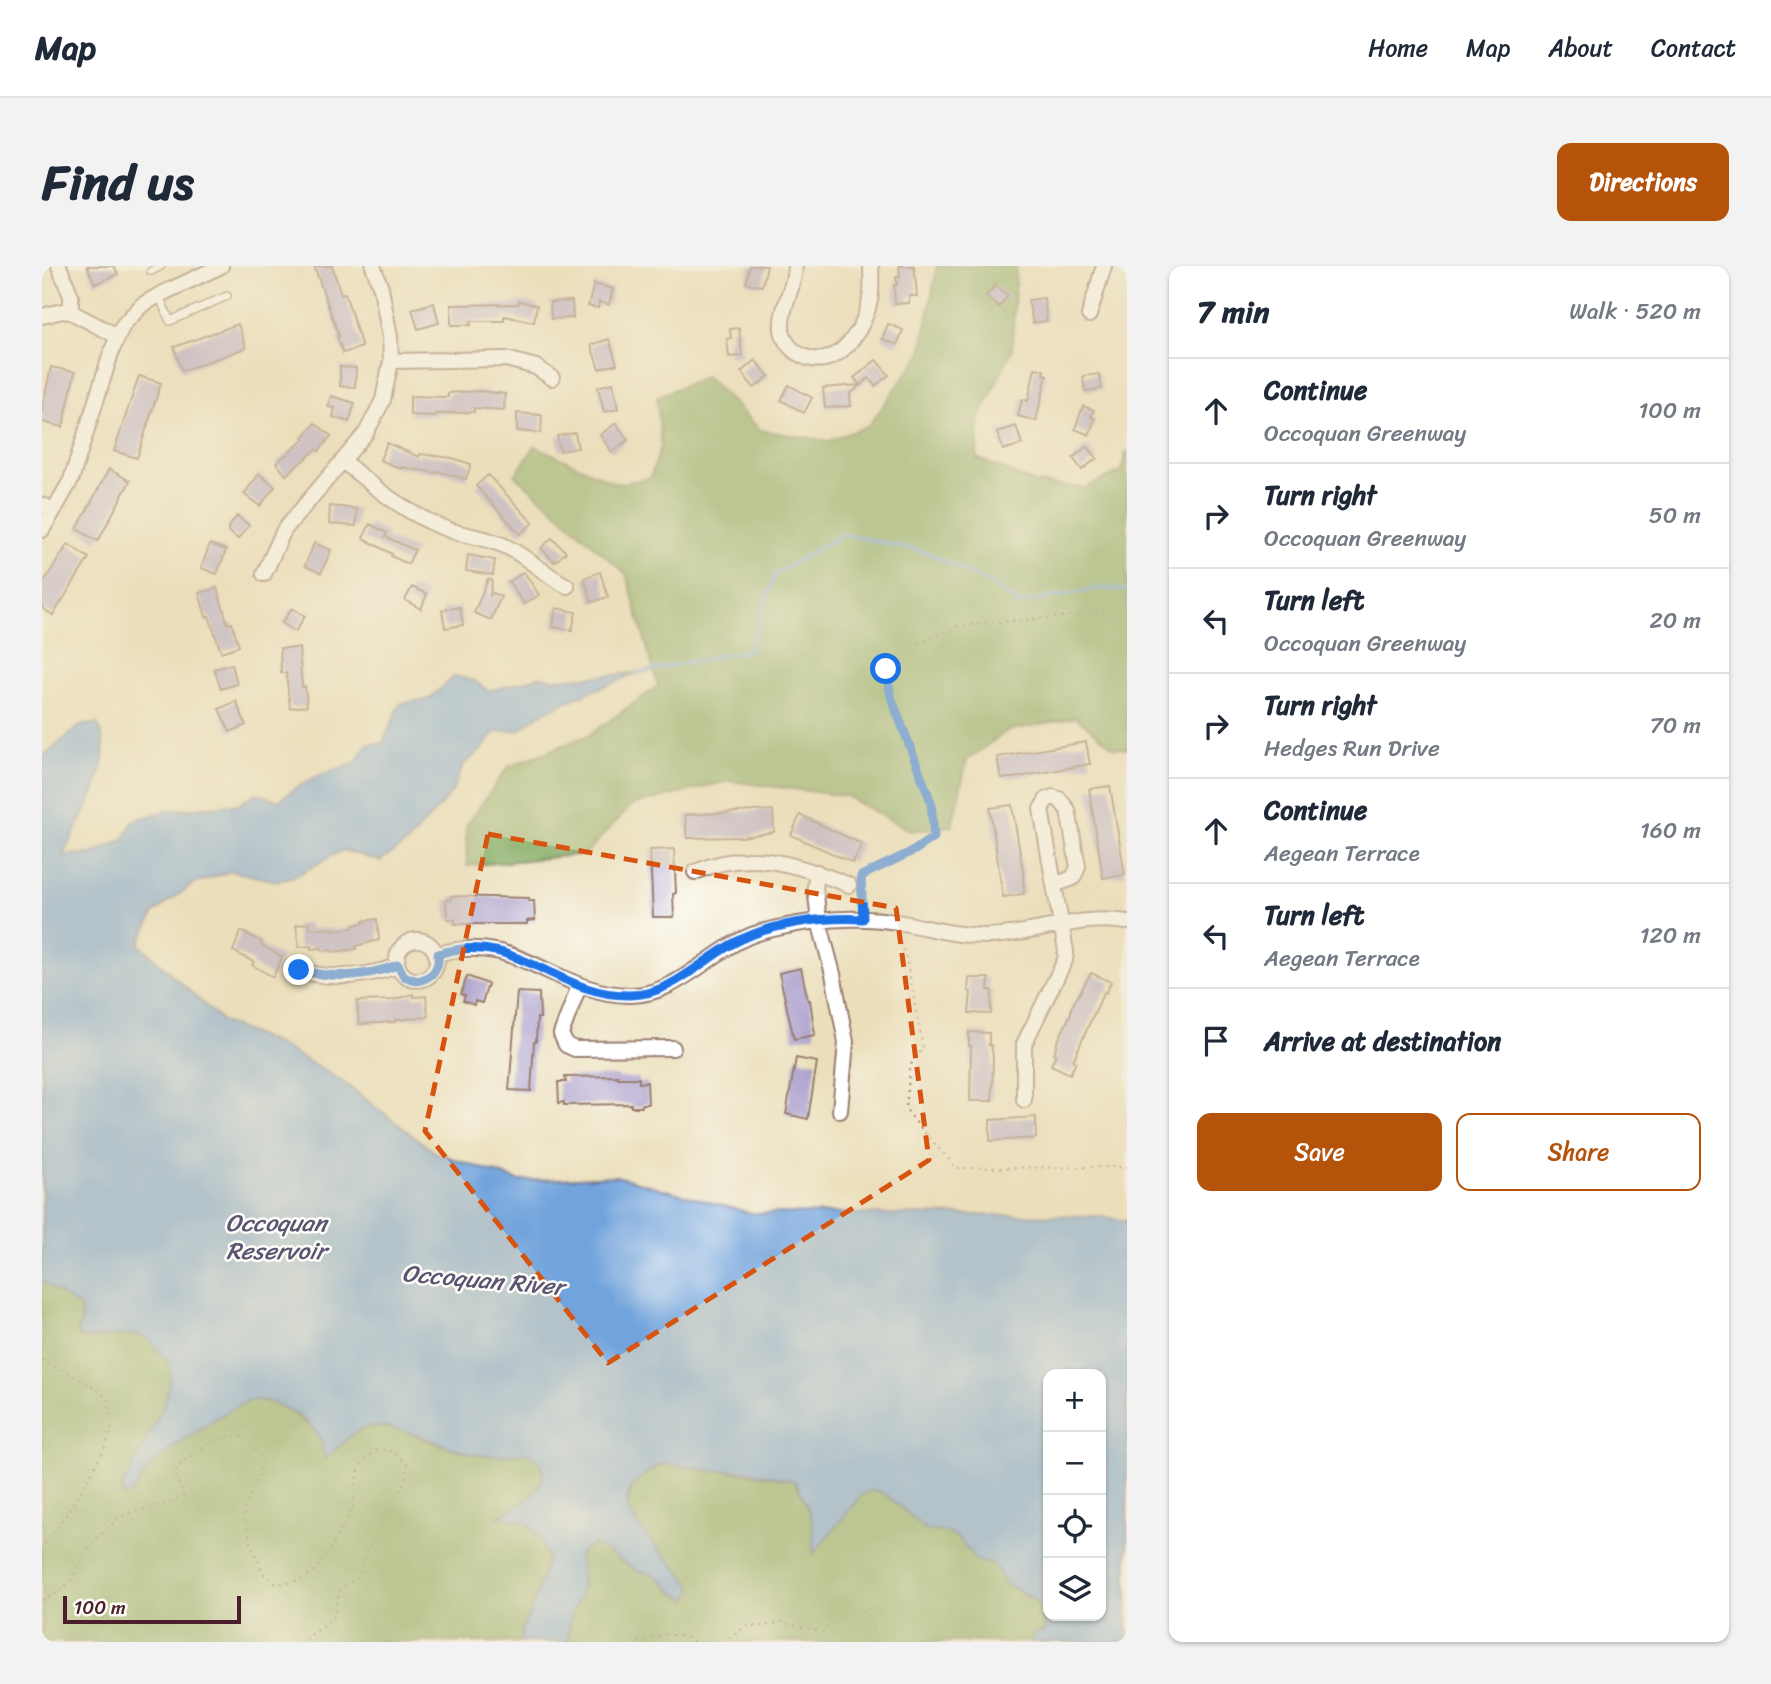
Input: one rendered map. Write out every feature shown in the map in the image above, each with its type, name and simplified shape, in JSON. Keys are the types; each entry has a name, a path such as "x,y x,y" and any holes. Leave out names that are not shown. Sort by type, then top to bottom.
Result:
{"street":[{"path":"59,266 71,296 71,312"},
{"path":"42,530 48,507 71,480 117,336 131,316 159,295 221,266"},
{"path":"264,574 285,530 374,419 386,390 391,361 387,315 373,266"},
{"path":"795,266 792,288 782,318 782,331 789,346 796,353 816,360 836,355 845,349 855,335 871,294 871,266"},
{"path":"1089,315 1104,266"},
{"path":"42,316 62,311 71,312 117,336"},
{"path":"391,361 506,359 536,367 552,378"},
{"path":"343,461 393,500 428,521 455,532 492,540 508,547 567,586"},
{"path":"1024,1100 1024,1044 1065,960 1041,809 1047,799 1053,797 1059,799 1068,810 1078,867 1073,878 1054,885"},
{"path":"695,872 721,863 750,860 793,864 849,885"},
{"path":"817,872 815,887 819,921 833,974 846,1042 840,1111"},
{"path":"438,954 465,948 494,950 521,958 579,986 612,994 632,995 659,989 693,971 737,941 783,927 819,921 863,919 902,923 946,933 989,937 1061,924 1127,922"},
{"path":"421,940 430,944 438,954 436,969 425,979 411,980 404,976 398,965 399,951 409,941 421,940"},
{"path":"291,968 339,977 379,972 398,965"},
{"path":"579,986 561,1034 566,1045 575,1049 673,1048"}],"lane":[{"path":"151,271 161,266"},
{"path":"159,295 170,321 226,296"}],"path":[{"path":"863,919 861,876 915,850 934,837 931,802 891,697 886,669 912,646 959,626 1102,613 1127,620"},
{"path":"899,935 907,962 923,1048 910,1066 906,1110 925,1137 939,1147 956,1168 1127,1167"},
{"path":"42,1360 86,1382 107,1398 112,1422 111,1432 89,1478 42,1546"},
{"path":"42,1600 52,1596 73,1579 88,1549 120,1517 168,1504 184,1494 176,1476 177,1468 192,1455 225,1437 245,1436 262,1459 260,1471 243,1512 264,1574 276,1584 294,1583 309,1576 324,1563 351,1514 359,1470 366,1457 377,1450 387,1450 398,1455 407,1464 406,1477 366,1550 359,1576 340,1590 332,1620 309,1636 306,1642"},
{"path":"723,1642 747,1626 765,1626 780,1622 823,1632 853,1608 861,1609 869,1619 877,1642"},
{"path":"638,1642 655,1636 671,1635 685,1636 695,1642"}],"highlighted area":[{"path":"488,834 896,908 929,1160 608,1363 425,1131"}],"green space":[{"path":"937,266 1016,266 1012,350 979,419 977,458 1035,483 1085,488 1121,471 1127,450 1127,749 1113,747 1076,717 1007,731 967,760 952,826 910,831 846,796 729,781 632,805 585,854 467,866 466,826 508,767 589,735 658,686 626,574 515,475 535,446 617,484 650,478 661,447 657,397 706,376 760,430 829,441 869,425 921,354"},
{"path":"42,1281 80,1307 82,1321 77,1331 90,1338 137,1333 148,1339 168,1361 171,1372 166,1401 122,1489 123,1496 130,1495 150,1468 172,1449 218,1417 253,1400 281,1406 305,1422 318,1435 369,1427 390,1427 469,1452 527,1452 541,1463 544,1477 526,1501 499,1516 525,1521 540,1537 548,1559 531,1612 522,1629 521,1642 42,1642"},
{"path":"667,1464 795,1481 811,1513 814,1526 813,1553 862,1494 872,1490 884,1493 927,1530 946,1532 958,1537 977,1561 993,1563 1005,1583 1033,1599 1043,1612 1045,1631 1031,1642 567,1642 571,1614 582,1583 579,1555 595,1543 637,1571 650,1573 663,1580 676,1594 687,1599 627,1510 638,1479 658,1466"}],"water":[{"name":"Occoquan Reservoir","path":"637,673 565,702 539,715 520,730 495,732 481,750 463,765 452,792 408,842 380,861 343,850 297,875 277,881 231,871 193,884 154,913 139,944 223,1022 279,1045 339,1079 436,1153 520,1181 616,1176 750,1213 1100,1216 1127,1221 1127,1642 1031,1642 1036,1633 1045,1631 1044,1621 1106,1621 1106,1369 1043,1369 1043,1611 1033,1599 1005,1583 993,1563 977,1561 958,1537 946,1532 927,1530 884,1493 872,1490 862,1494 813,1554 811,1516 795,1481 747,1471 716,1471 667,1464 655,1466 632,1486 627,1510 644,1533 691,1584 693,1591 687,1599 676,1594 662,1580 650,1573 638,1571 595,1544 579,1555 582,1583 571,1614 567,1642 521,1642 522,1629 531,1612 548,1558 540,1537 525,1521 498,1517 535,1492 544,1477 540,1463 527,1452 478,1455 384,1427 370,1427 358,1431 325,1459 319,1436 312,1427 279,1405 261,1400 252,1400 232,1409 186,1439 153,1464 130,1495 123,1496 122,1489 166,1401 171,1372 168,1361 148,1339 137,1334 90,1338 80,1336 77,1332 82,1321 80,1307 42,1281 42,757 80,726 97,723 103,738 100,772 87,808 63,855 92,854 123,840 134,820 166,811 240,804 256,793 279,801 314,778 354,764 368,744 383,743 400,704 429,699 455,676 475,681 488,691 539,676 555,679"}],"building":[{"path":"87,266 114,266 118,274 95,284"},
{"path":"314,266 332,266 341,294 345,293 362,347 343,353"},
{"path":"750,266 767,266 762,286 746,283"},
{"path":"899,266 914,266 917,296 909,296 909,303 895,304 894,285 897,285 896,277 900,277"},
{"path":"594,284 613,289 609,305 599,302 598,308 588,306"},
{"path":"995,285 1008,296 999,307 986,296"},
{"path":"1044,298 1047,321 1033,323 1028,300"},
{"path":"519,301 537,305 534,322 504,316 504,321 471,321 471,325 451,325 451,305 518,304"},
{"path":"572,301 573,318 551,319 550,302"},
{"path":"434,303 439,323 418,329 412,309"},
{"path":"238,324 246,348 182,371 174,347"},
{"path":"888,324 903,330 897,345 882,339"},
{"path":"739,328 742,356 729,357 727,339 731,338 730,329"},
{"path":"609,339 617,364 599,369 591,345"},
{"path":"755,360 769,376 754,388 741,372"},
{"path":"876,360 889,375 875,386 869,378 850,394 851,406 825,408 823,388 860,385 854,378"},
{"path":"51,367 75,372 63,427 42,422"},
{"path":"340,367 356,368 355,387 340,386"},
{"path":"1035,368 1044,370 1043,374 1047,375 1036,421 1018,416 1022,399 1028,401"},
{"path":"1099,374 1102,389 1085,391 1083,376"},
{"path":"139,376 161,383 137,458 114,451"},
{"path":"613,383 618,409 604,412 598,387"},
{"path":"789,385 812,398 804,413 781,400"},
{"path":"478,391 505,394 504,410 474,408 474,412 435,416 410,415 410,396 448,397 448,393"},
{"path":"331,396 355,403 349,422 333,417 335,408 328,407"},
{"path":"1083,406 1094,410 1091,417 1095,419 1089,435 1075,429"},
{"path":"517,413 542,415 541,433 517,431"},
{"path":"315,423 331,436 319,451 317,449 286,475 276,463 305,439 303,437"},
{"path":"616,423 628,440 612,452 600,435"},
{"path":"1016,426 1022,444 1003,450 997,432"},
{"path":"575,433 578,448 560,451 557,436"},
{"path":"387,443 419,457 420,454 452,458 471,464 466,479 437,471 401,469 380,460"},
{"path":"1087,446 1097,458 1082,470 1073,458"},
{"path":"109,469 130,481 98,541 77,529"},
{"path":"259,474 275,487 260,506 244,494"},
{"path":"488,475 533,523 520,534 476,486"},
{"path":"330,506 357,509 356,526 329,524"},
{"path":"237,516 249,525 238,539 228,531"},
{"path":"370,524 387,533 385,537 415,550 408,564 363,538"},
{"path":"552,538 566,552 555,562 541,548"},
{"path":"314,543 331,550 321,573 305,566"},
{"path":"68,544 89,558 53,615 42,608 42,585"},
{"path":"210,544 226,550 217,574 201,568"},
{"path":"468,555 495,560 493,575 466,571"},
{"path":"524,572 539,595 524,604 509,582"},
{"path":"600,572 608,597 592,602 584,578"},
{"path":"488,579 492,580 490,595 493,593 501,596 491,620 474,613"},
{"path":"412,587 427,594 421,609 405,600"},
{"path":"217,588 228,624 232,623 239,646 221,652 199,593"},
{"path":"460,607 463,625 445,628 442,610"},
{"path":"292,608 305,616 295,632 282,623"},
{"path":"556,608 576,612 572,630 553,627"},
{"path":"280,648 299,648 302,687 305,686 307,706 290,708 286,673 281,673"},
{"path":"232,664 237,684 221,689 214,669"},
{"path":"236,701 246,725 230,732 219,709"},
{"path":"1086,742 1090,764 1001,778 997,757"},
{"path":"1110,786 1125,875 1103,878 1089,789"},
{"path":"1012,805 1024,894 1003,897 990,808"},
{"path":"773,810 774,832 742,837 687,838 685,815"},
{"path":"800,815 862,844 853,863 791,835"},
{"path":"674,849 674,917 653,917 650,850"},
{"path":"451,896 529,898 529,901 534,901 535,920 527,921 527,924 455,924 455,919 447,919 446,900 451,900"},
{"path":"377,919 379,940 356,946 356,949 333,952 322,951 322,948 311,949 311,946 299,947 296,925 309,923 310,929 332,930 353,928 353,925 364,923 363,921"},
{"path":"241,931 282,957 273,977 252,965 254,962 233,951"},
{"path":"801,968 808,1001 810,1000 815,1035 794,1039 779,973"},
{"path":"1091,973 1111,982 1090,1022 1070,1074 1051,1065 1071,1008"},
{"path":"467,976 488,984 482,1003 475,1001 474,1005 463,1001 465,996 461,994"},
{"path":"969,978 989,978 988,990 992,990 991,1014 969,1013"},
{"path":"517,992 539,993 540,1018 537,1018 534,1042 531,1091 509,1090"},
{"path":"413,994 414,997 426,996 428,1017 359,1024 357,1001 392,1000"},
{"path":"969,1032 989,1033 993,1056 992,1101 970,1101"},
{"path":"796,1058 817,1062 808,1119 786,1114"},
{"path":"565,1077 639,1078 639,1083 647,1082 648,1104 631,1107 631,1104 559,1103 558,1082 566,1082"},
{"path":"1036,1117 1036,1138 990,1141 990,1120"}],"waterway":[{"path":"637,673 749,650 775,574 843,534 928,553 988,582 1019,604 1099,588 1127,590"}],"route":[{"path":"299,970 318,975 359,976 398,965 404,976 417,981 432,975 439,962 438,954 478,948 521,958 592,990 632,995 673,983 719,951 757,933 819,921 863,919 861,876 915,850 934,837 931,802 891,697 886,669"}],"water label":[{"name":"Occoquan River","path":"483,1280"}]}
